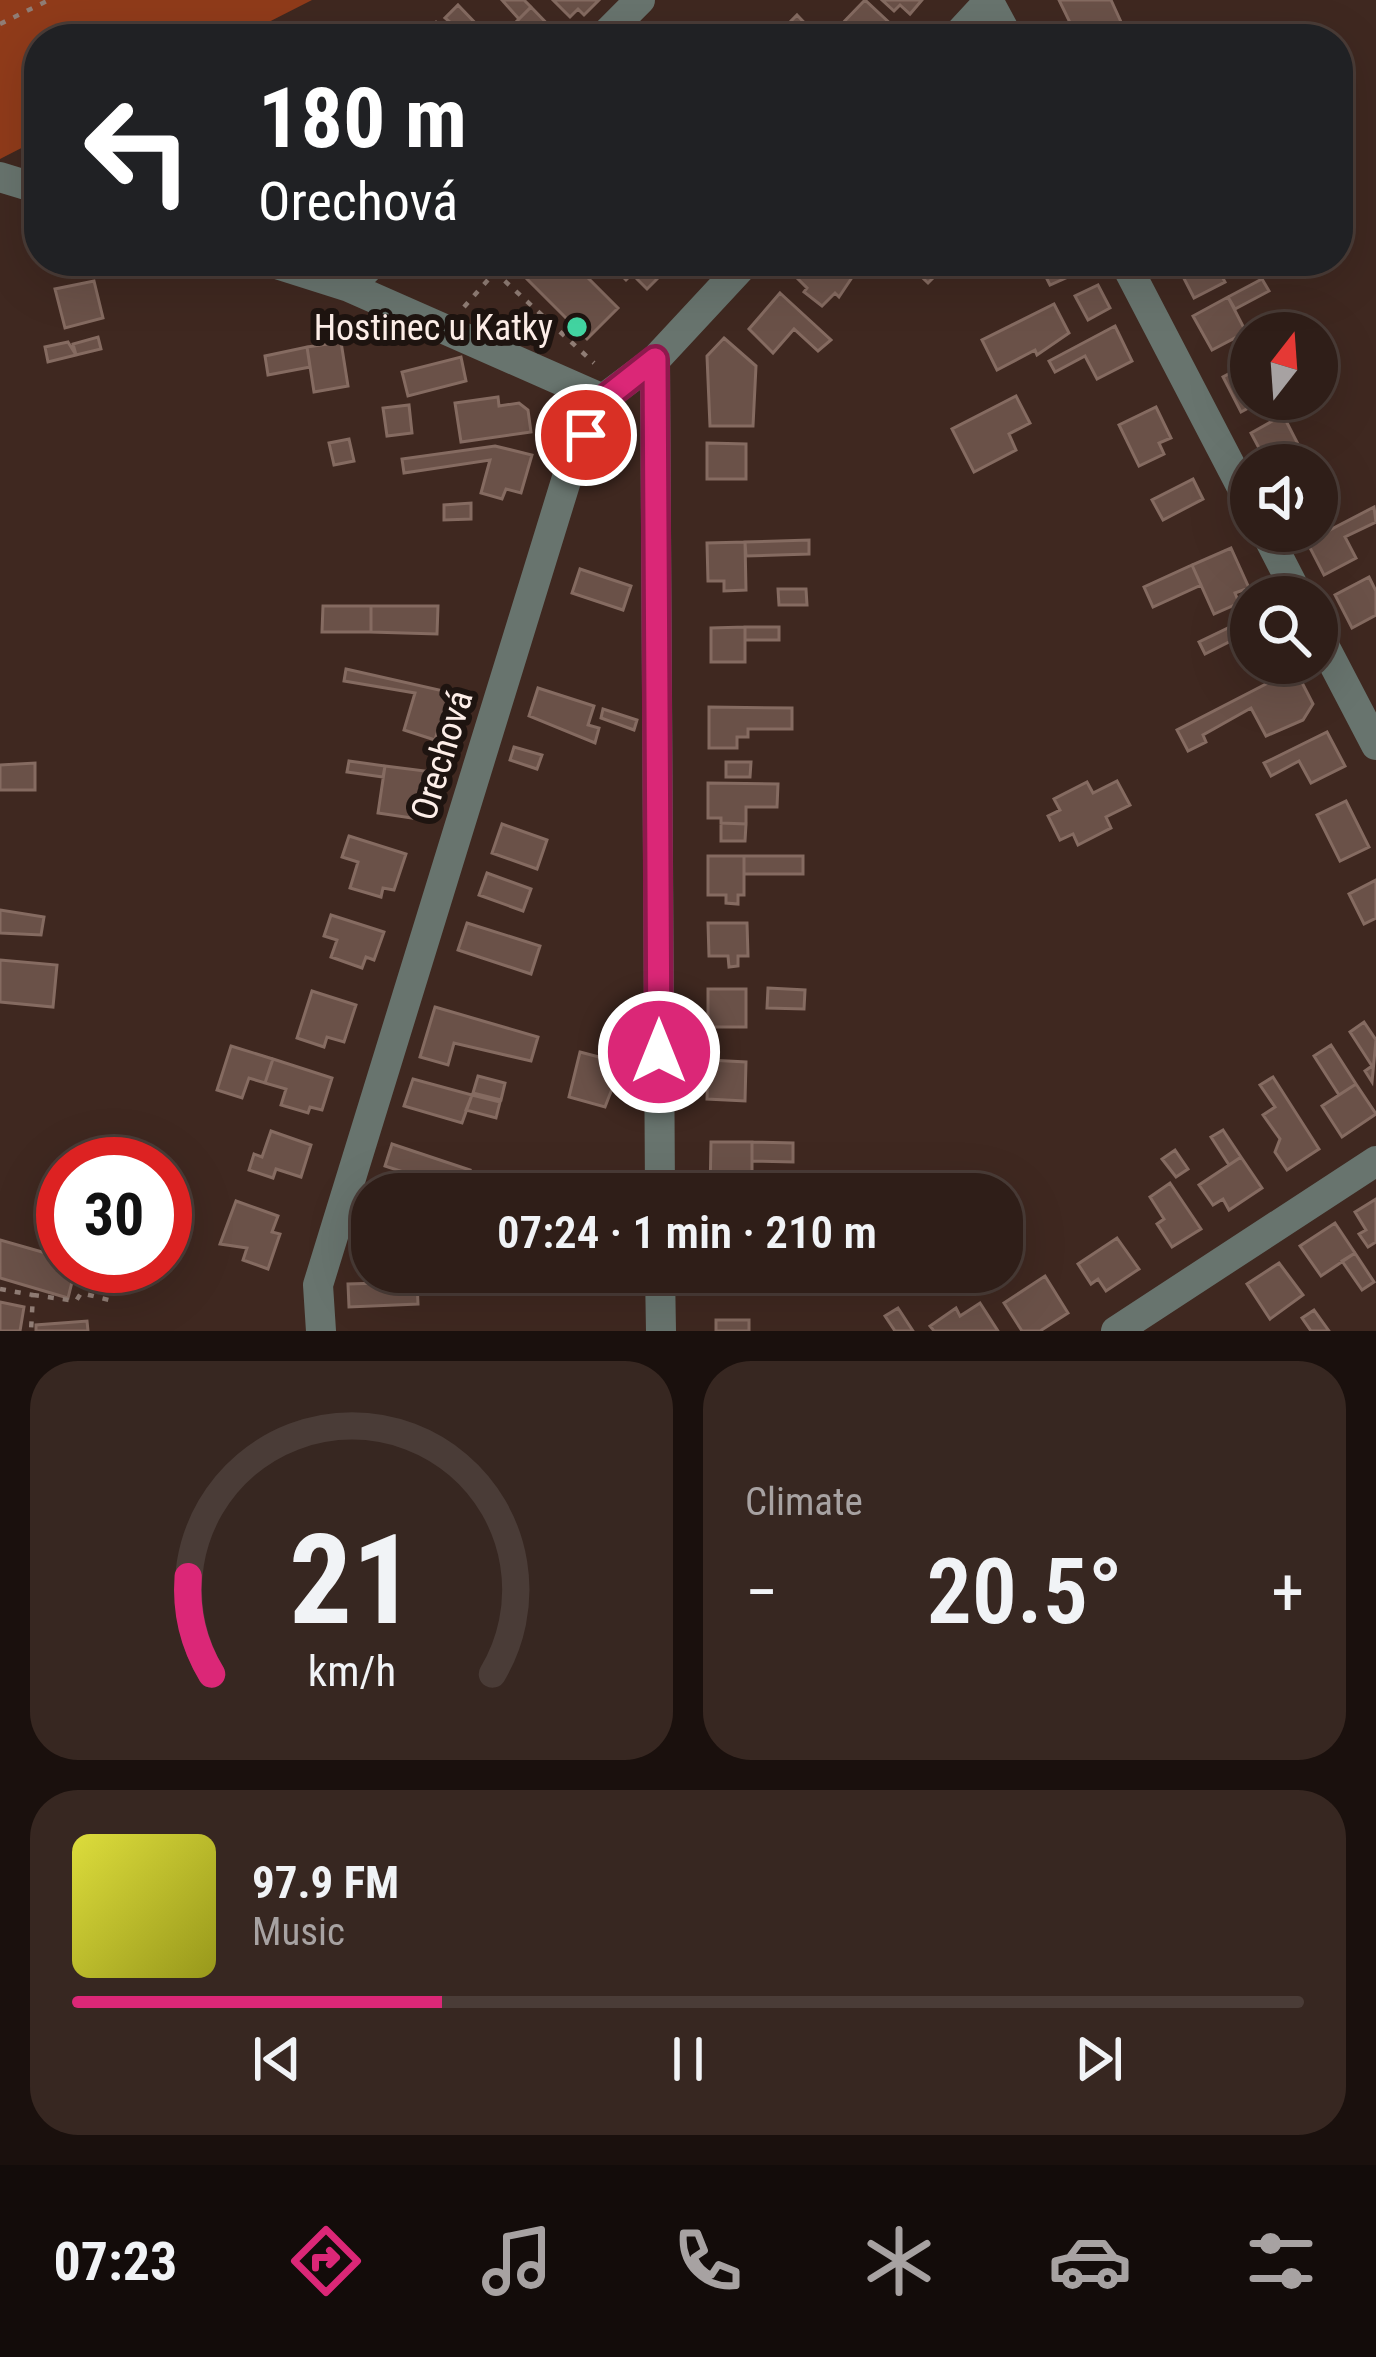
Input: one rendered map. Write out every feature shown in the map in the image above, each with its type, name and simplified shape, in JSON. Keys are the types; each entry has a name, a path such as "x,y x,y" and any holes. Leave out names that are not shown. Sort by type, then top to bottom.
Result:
{"street":[{"path":"616,24 640,0"},
{"path":"968,24 989,1"},
{"path":"314,276 611,393"},
{"path":"349,287 360,276"},
{"name":"Orechová","path":"321,1331 318,1286 569,471 611,393 655,359 733,276"},
{"path":"1132,276 1230,465"},
{"path":"655,359 660,1173"},
{"path":"1338,672 1376,745"},
{"path":"1116,1331 1376,1161"},
{"path":"660,1293 661,1331"}],"path":[{"path":"0,24 49,0"},
{"path":"445,329 491,276"},
{"path":"499,276 611,393"},
{"path":"0,1289 76,1300 81,1293 117,1302"},
{"path":"31,1331 33,1294"}],"shaded area":[{"path":"0,0 312,0 265,24 24,24 24,147 0,159"}],"building":[{"path":"502,0 524,0 531,7 519,19"},
{"path":"553,0 599,0 584,15 578,9 570,17"},
{"path":"865,0 891,24 842,24"},
{"path":"882,0 922,0 910,14 900,5 894,11"},
{"path":"1059,0 1111,0 1122,24 1071,24"},
{"path":"458,5 476,24 452,24 445,18"},
{"path":"531,7 547,24 514,24"},
{"path":"524,276 586,276 618,308 587,339"},
{"path":"634,276 660,276 647,289"},
{"path":"795,276 853,276 839,297 835,293 822,306 804,292 807,288"},
{"path":"1046,276 1068,276 1068,277 1050,285"},
{"path":"1183,276 1222,276 1225,282 1194,298"},
{"path":"1262,279 1269,291 1235,309 1228,297"},
{"path":"94,281 103,318 65,328 55,289"},
{"path":"1098,285 1110,308 1088,320 1075,296"},
{"path":"780,293 831,340 818,351 794,329 773,353 749,329"},
{"path":"1228,297 1236,312 1230,312 1230,340 1212,350 1193,316"},
{"path":"1054,304 1069,333 1037,355 1035,350 997,370 982,340"},
{"path":"1115,326 1132,361 1097,379 1085,356 1055,372 1049,361"},
{"path":"98,337 101,349 76,355 73,344"},
{"path":"724,338 756,366 753,426 710,426 707,356"},
{"path":"68,342 76,355 48,362 45,347"},
{"path":"341,342 348,386 314,392 307,347"},
{"path":"307,347 310,367 268,375 265,356"},
{"path":"461,357 466,381 408,396 402,372"},
{"path":"1016,396 1030,423 1009,434 1016,450 974,472 952,429"},
{"path":"498,397 499,406 519,403 528,410 531,432 461,442 455,403"},
{"path":"409,405 412,433 387,436 383,408"},
{"path":"1156,407 1171,438 1159,443 1164,454 1139,466 1119,425"},
{"path":"1274,420 1286,420 1298,444 1257,444 1251,433"},
{"path":"349,439 354,461 334,465 329,443"},
{"path":"707,443 746,444 746,479 707,479"},
{"path":"495,446 532,455 521,493 506,489 502,499 481,493 490,460 404,473 402,459"},
{"path":"1193,479 1203,499 1163,520 1152,500"},
{"path":"471,503 471,519 444,520 444,505"},
{"path":"1374,507 1376,522 1345,537 1356,558 1324,575 1312,552 1338,552 1338,526"},
{"path":"809,540 809,554 746,556 745,542"},
{"path":"745,542 746,590 724,591 724,581 708,581 707,543"},
{"path":"1230,548 1244,576 1230,576 1230,607 1214,614 1192,565"},
{"path":"1192,565 1201,585 1153,607 1144,587"},
{"path":"580,569 631,586 623,610 572,593"},
{"path":"1369,577 1376,591 1376,615 1352,628 1338,593"},
{"path":"778,589 806,589 807,605 779,605"},
{"path":"323,606 371,606 371,632 322,632"},
{"path":"371,606 438,606 437,634 371,632"},
{"path":"745,627 745,662 711,662 711,628"},
{"path":"745,627 779,627 779,640 745,640"},
{"path":"1230,627 1230,642 1205,654 1199,642"},
{"path":"346,669 457,694 444,732 438,730 435,740 404,730 415,693 344,681"},
{"path":"1266,684 1303,684 1313,704 1303,720 1266,736 1251,708 1203,735 1206,742 1188,751 1177,730"},
{"path":"538,688 594,706 588,725 599,728 595,743 529,716"},
{"path":"709,707 792,708 792,729 748,729 748,737 737,737 737,748 709,748"},
{"path":"603,709 637,720 634,730 601,718"},
{"path":"1327,732 1345,766 1311,783 1299,761 1271,776 1264,763"},
{"path":"514,747 542,755 537,769 510,760"},
{"path":"349,761 385,766 383,777 347,772"},
{"path":"726,762 751,762 750,777 726,777"},
{"path":"35,763 35,790 0,790 0,765"},
{"path":"385,766 425,771 419,810 413,809 412,818 378,813"},
{"path":"1117,781 1130,805 1106,817 1111,828 1078,845 1073,834 1060,840 1048,816 1060,810 1054,799 1087,782 1093,793"},
{"path":"708,783 778,784 777,807 746,807 746,824 721,823 721,818 708,818"},
{"path":"1346,801 1369,847 1340,861 1317,815"},
{"path":"721,823 746,824 745,841 721,841"},
{"path":"502,824 547,840 537,869 492,853"},
{"path":"349,836 406,854 394,890 383,888 381,897 350,888 358,862 342,857"},
{"path":"708,856 744,856 744,895 738,895 738,904 726,903 726,895 708,895"},
{"path":"744,856 803,856 803,874 744,874"},
{"path":"487,873 531,889 523,911 479,895"},
{"path":"1376,880 1376,918 1364,924 1349,894"},
{"path":"0,910 44,917 41,935 0,933"},
{"path":"331,915 384,932 374,960 366,957 362,968 331,957 337,940 324,936"},
{"path":"467,923 540,946 531,974 458,950"},
{"path":"708,923 747,923 748,956 738,956 738,966 729,967 728,956 709,956"},
{"path":"0,960 57,965 53,1007 0,1002"},
{"path":"768,988 805,990 804,1009 767,1008"},
{"path":"708,989 746,989 746,1027 708,1027"},
{"path":"312,991 356,1005 344,1042 327,1037 324,1047 297,1038"},
{"path":"435,1007 538,1037 531,1061 454,1043 448,1065 420,1057"},
{"path":"1364,1022 1376,1040 1372,1082 1365,1071 1372,1066 1350,1032"},
{"path":"1331,1045 1356,1084 1339,1095 1314,1056"},
{"path":"231,1046 273,1059 265,1083 249,1078 242,1098 217,1090"},
{"path":"580,1052 622,1063 605,1107 569,1097"},
{"path":"273,1059 332,1078 322,1110 310,1107 308,1113 281,1105 286,1089 265,1083"},
{"path":"708,1060 746,1062 745,1101 707,1099"},
{"path":"478,1076 505,1083 501,1100 473,1093"},
{"path":"1273,1077 1319,1149 1287,1170 1275,1152 1280,1139 1263,1115 1275,1107 1260,1085"},
{"path":"413,1079 472,1095 462,1123 404,1106"},
{"path":"1356,1084 1376,1114 1342,1137 1322,1106"},
{"path":"472,1095 500,1102 496,1118 466,1110"},
{"path":"1223,1130 1241,1157 1229,1165 1211,1137"},
{"path":"271,1131 311,1145 301,1177 276,1169 273,1178 249,1170 254,1154 262,1157"},
{"path":"711,1142 752,1142 752,1173 710,1173"},
{"path":"752,1142 793,1143 793,1162 752,1161"},
{"path":"392,1144 470,1170 406,1173 385,1166"},
{"path":"1175,1150 1188,1169 1176,1177 1162,1159"},
{"path":"1241,1157 1262,1188 1229,1210 1223,1199 1213,1205 1199,1185"},
{"path":"1170,1183 1201,1229 1172,1247 1157,1224 1164,1219 1150,1197"},
{"path":"1376,1199 1376,1242 1368,1247 1359,1234 1366,1230 1355,1212"},
{"path":"236,1201 278,1216 272,1232 280,1234 268,1269 243,1260 247,1248 220,1244"},
{"path":"1335,1223 1355,1253 1321,1276 1300,1246"},
{"path":"1117,1238 1139,1269 1106,1291 1098,1279 1091,1284 1078,1264"},
{"path":"0,1240 36,1250 36,1289 0,1278"},
{"path":"1355,1253 1374,1282 1362,1290 1342,1261"},
{"path":"1279,1263 1303,1295 1270,1319 1247,1284"},
{"path":"1045,1276 1068,1313 1040,1331 1022,1331 1004,1303"},
{"path":"348,1284 351,1293 418,1293 418,1304 349,1307"},
{"path":"0,1302 24,1307 20,1331 0,1331"},
{"path":"980,1303 998,1331 934,1331 930,1326 956,1308 960,1316"},
{"path":"898,1308 913,1331 895,1331 885,1316"},
{"path":"1314,1310 1329,1331 1311,1331 1302,1318"},
{"path":"716,1320 749,1320 749,1331 716,1331"},
{"path":"87,1321 88,1331 36,1331 36,1325"}],"place":[{"name":"Hostinec u Katky","path":"577,327"}],"route":[{"path":"586,435 603,400 655,359 659,1052"}]}
